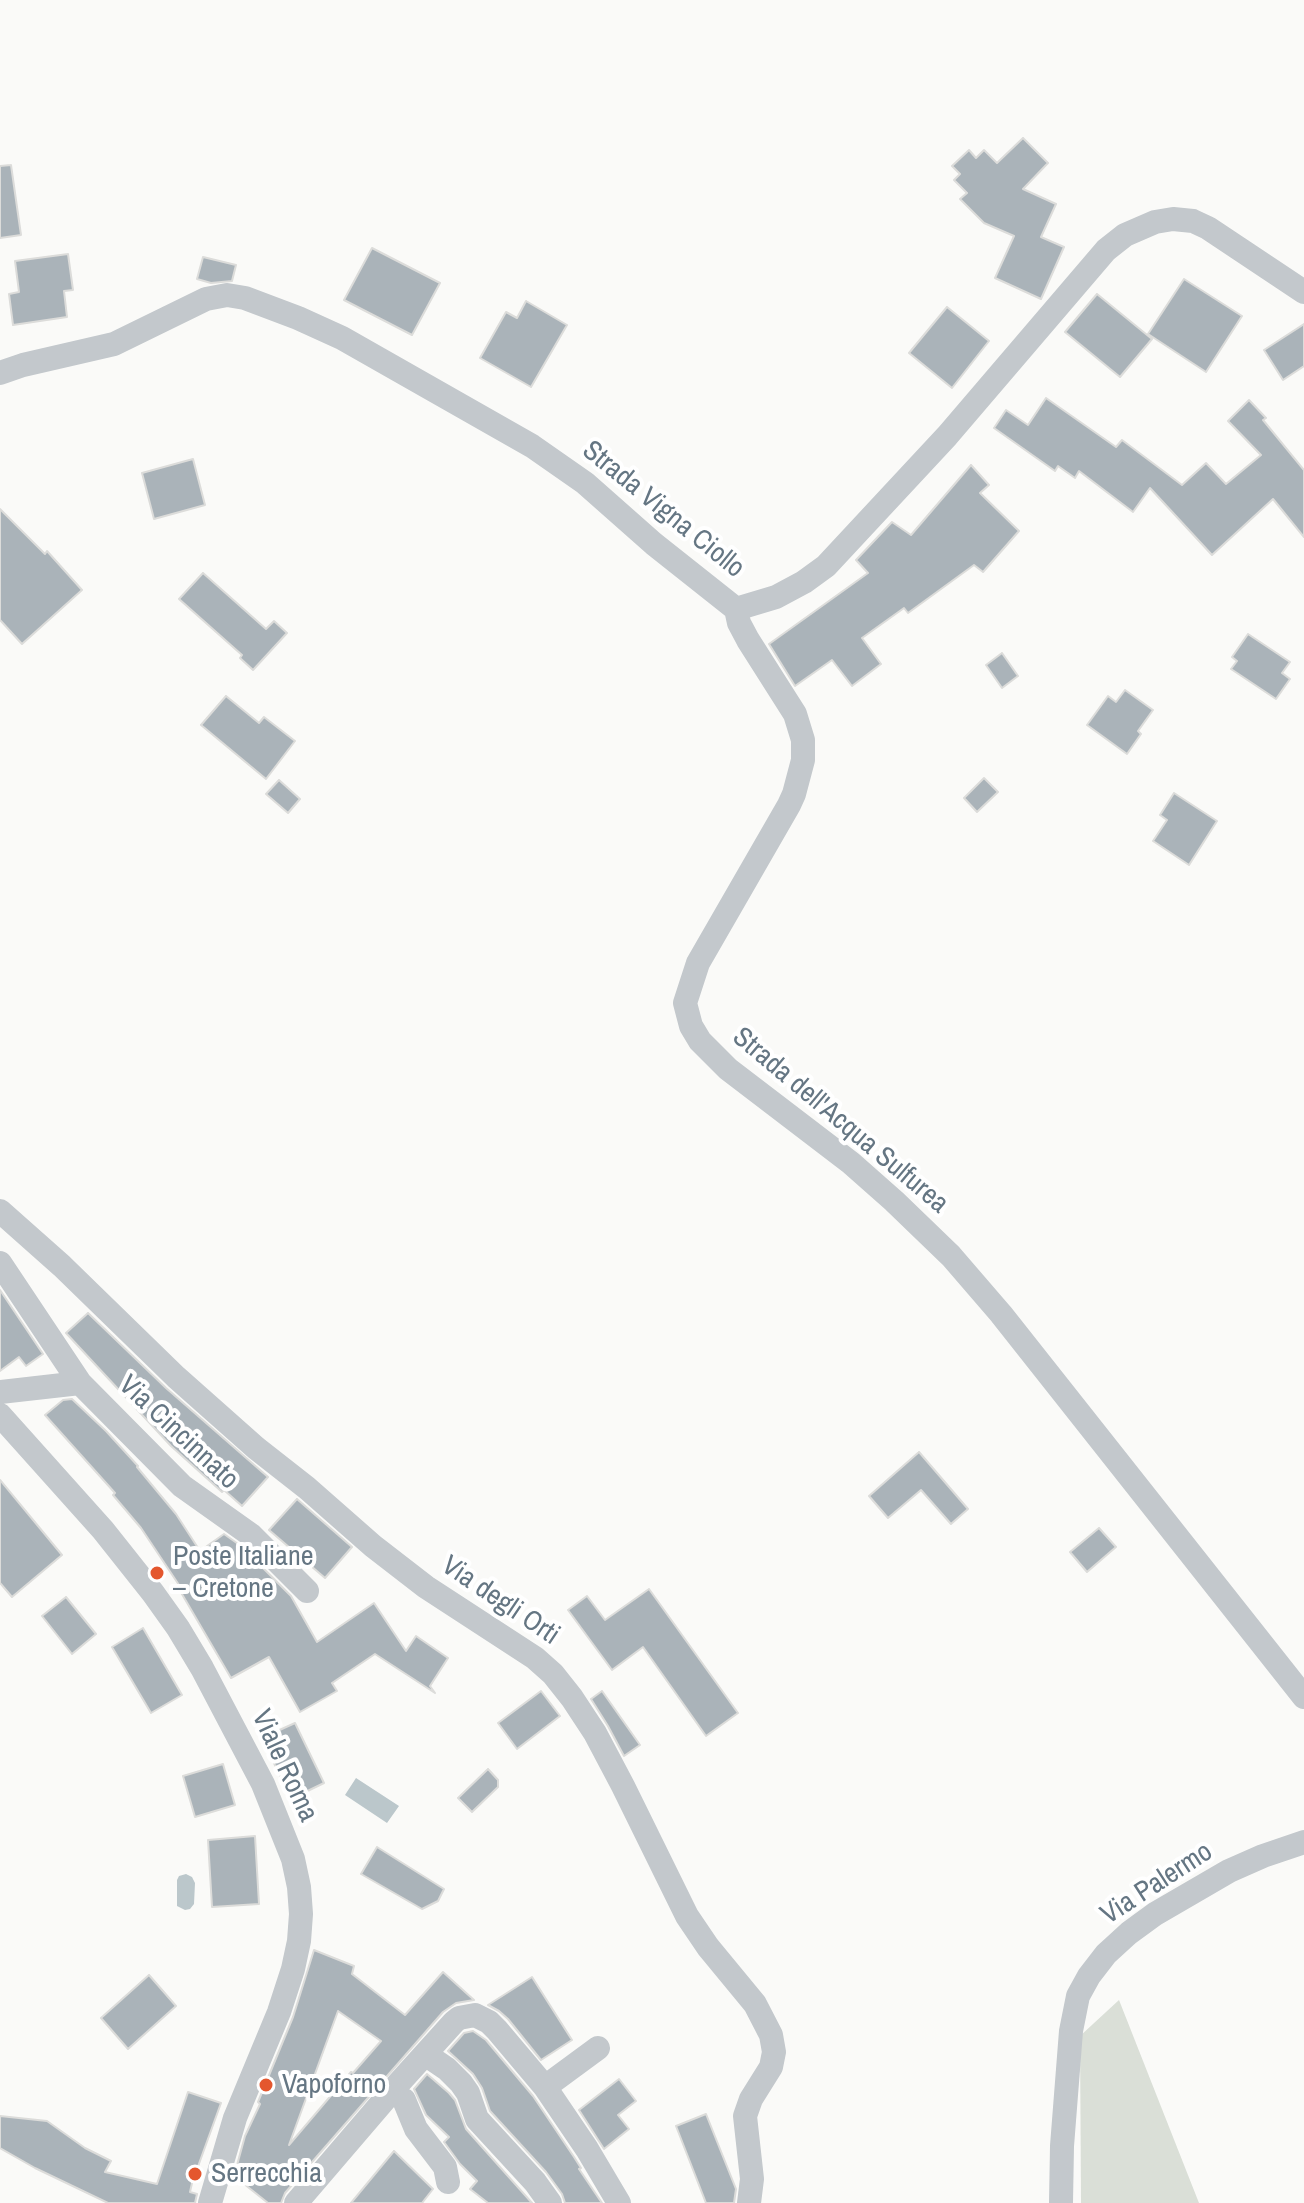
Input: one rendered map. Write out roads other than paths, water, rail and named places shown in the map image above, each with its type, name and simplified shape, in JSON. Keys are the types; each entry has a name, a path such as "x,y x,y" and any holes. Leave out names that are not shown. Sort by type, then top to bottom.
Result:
{"street":[{"name":"Strada Vigna Ciollo","path":"0,373 114,344 206,299 227,295 245,298 329,332 532,446 585,483 654,544 736,609 776,597 826,566 947,436 1106,250 1125,235 1155,222 1173,219 1193,221 1304,292"},
{"name":"Strada dell'Acqua Sulfurea","path":"736,609 748,640 795,714 803,740 803,760 789,805 693,974 685,1003 691,1026 700,1041 728,1069 851,1163 951,1256 1011,1327 1304,1697"},
{"name":"Via degli Orti","path":"0,1211 256,1448 404,1571 535,1658 572,1698 623,1786 687,1916 755,2004 771,2035 774,2052 771,2067 751,2099 745,2116 752,2179 749,2203"},
{"name":"Via Cincinnato","path":"0,1263 80,1383 182,1486 251,1535 307,1591"},
{"name":"Via Cincinnato","path":"0,1392 80,1383"},
{"name":"Viale Roma","path":"0,1415 116,1545 178,1628 263,1784 293,1859 301,1914 293,1969 279,2012 235,2118 210,2203"},
{"name":"Via Palermo","path":"1061,2203 1071,2031 1078,1996 1089,1976 1106,1954 1155,1914 1229,1871 1304,1842"},
{"path":"296,2203 459,2018 475,2015 497,2030 545,2087 582,2140 619,2203"},
{"path":"545,2087 598,2048"},
{"path":"425,2054 461,2083 481,2124 527,2172 550,2203"},
{"path":"404,2100 416,2129 445,2167 448,2182"}],"place":[{"name":"Poste Italiane – Cretone","path":"157,1573"},
{"name":"Vapoforno","path":"266,2085"},
{"name":"Serrecchia","path":"195,2174"}]}
